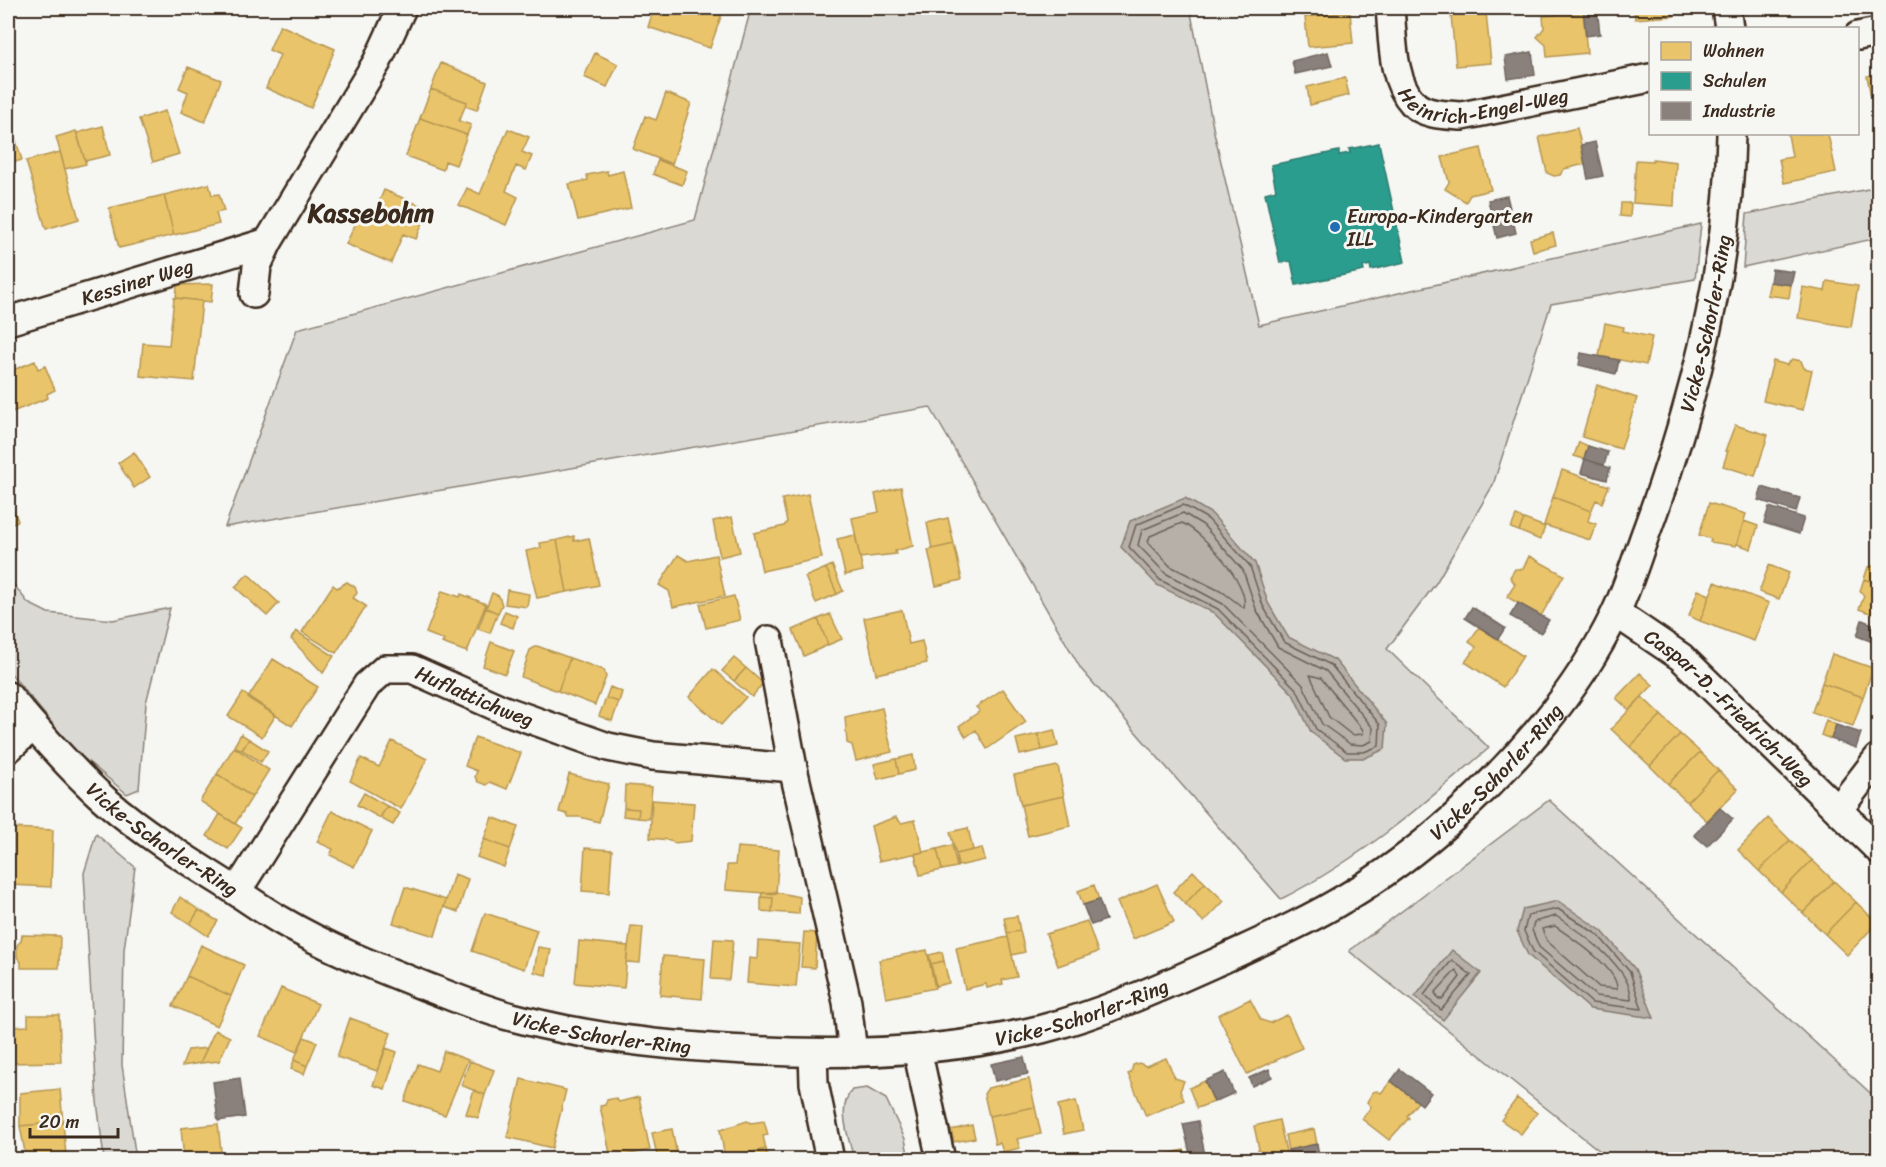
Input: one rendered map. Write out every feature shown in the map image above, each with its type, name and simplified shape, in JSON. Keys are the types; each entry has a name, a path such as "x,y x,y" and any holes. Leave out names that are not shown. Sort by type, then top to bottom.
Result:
{"street":[{"path":"254,294 257,266 268,242 377,62 402,8"},
{"name":"Heinrich-Engel-Weg","path":"1390,8 1395,62 1402,83 1413,104 1436,114 1462,116 1649,78"},
{"path":"1726,8 1728,27"},
{"path":"1859,36 1878,32"},
{"name":"Vicke-Schorler-Ring","path":"8,696 33,726 111,805 183,858 281,921 353,957 508,1016 585,1034 643,1043 813,1053 853,1053 917,1049 1007,1036 1096,1012 1142,995 1232,955 1351,895 1405,857 1500,772 1543,725 1583,671 1616,613 1672,461 1696,379 1716,282 1730,168 1731,135"},
{"name":"Kessiner Weg","path":"8,321 268,242"},
{"name":"Caspar-D.-Friedrich-Weg","path":"1616,613 1681,657 1878,849"},
{"path":"770,640 793,768 847,1002 853,1053"},
{"name":"Huflattichweg","path":"237,891 367,685 385,669 412,669 504,710 608,747 653,756 793,768"},
{"path":"8,748 33,726"},
{"path":"1838,810 1878,758"},
{"path":"917,1049 941,1160"},
{"path":"813,1053 814,1083 830,1160"}],"shaded area":[{"path":"751,8 1190,8 1214,132 1259,325 1701,224 1695,279 1551,304 1493,485 1436,583 1387,649 1489,748 1415,811 1364,849 1310,884 1281,899 1081,669 930,407 225,527 297,329 695,220"},
{"path":"1878,187 1878,238 1743,267 1747,214"},
{"path":"8,577 28,603 48,613 113,620 170,608 146,703 139,789 127,794 74,750 8,670"},
{"path":"1549,800 1878,1100 1878,1159 1610,1159 1349,951"},
{"path":"96,834 135,867 124,950 122,1065 136,1159 104,1159 97,1101 84,873"},
{"path":"867,1088 886,1099 905,1139 909,1159 854,1159 845,1123 845,1105 852,1090"}],"water":[{"path":"1185,498 1212,514 1255,563 1268,603 1288,637 1335,660 1387,724 1385,749 1365,758 1345,758 1311,732 1293,694 1214,613 1157,585 1121,547 1130,521"},
{"path":"1558,901 1602,931 1635,969 1654,1018 1590,1009 1528,955 1517,931 1523,909"},
{"path":"1452,950 1481,973 1443,1020 1415,997"}],"building: Wohnen":[{"path":"654,8 724,8 710,48 648,27"},
{"path":"1304,8 1349,8 1350,12 1305,17"},
{"path":"1561,8 1572,14 1583,12 1587,53 1547,57 1546,45 1537,37 1544,28 1543,16 1555,15"},
{"path":"1634,8 1673,8 1674,16 1635,19"},
{"path":"1350,12 1353,43 1308,47 1305,17"},
{"path":"1486,12 1491,63 1456,66 1451,15"},
{"path":"280,25 335,49 311,108 266,88 280,55 269,50"},
{"path":"595,53 618,64 607,87 584,77"},
{"path":"441,63 487,82 477,110 465,106 467,102 431,89"},
{"path":"188,67 221,80 205,122 181,112 188,92 179,88"},
{"path":"1878,74 1878,111 1874,112 1867,76"},
{"path":"1345,78 1349,95 1310,105 1307,87"},
{"path":"431,89 467,102 459,121 471,125 467,135 420,118"},
{"path":"666,93 691,103 672,164 633,149 645,116 656,120"},
{"path":"165,111 179,154 153,162 139,119"},
{"path":"420,118 467,135 456,165 445,161 443,170 406,156"},
{"path":"103,126 110,155 85,161 77,133"},
{"path":"1577,128 1587,169 1585,164 1564,169 1560,175 1554,176 1547,173 1539,137"},
{"path":"508,129 529,137 522,152 532,156 526,170 516,166 506,191 518,197 506,225 459,205 467,188 480,194"},
{"path":"76,131 86,164 65,169 56,137"},
{"path":"1788,135 1828,135 1836,172 1784,183 1779,159 1792,157"},
{"path":"15,138 22,160 8,164 8,140"},
{"path":"1481,148 1491,190 1470,195 1466,202 1445,189 1449,182 1442,157"},
{"path":"60,152 79,219 46,229 26,161"},
{"path":"1653,159 1676,162 1674,206 1633,203 1636,160 1653,161"},
{"path":"658,160 687,171 682,185 653,174"},
{"path":"607,171 608,175 623,171 631,208 578,220 569,184 588,180 587,175"},
{"path":"209,184 212,195 219,194 224,211 216,213 219,224 174,235 164,195"},
{"path":"384,190 429,209 416,239 403,234 391,263 346,244 360,214 372,219"},
{"path":"164,195 174,235 119,248 109,208"},
{"path":"1621,203 1631,203 1630,217 1620,216"},
{"path":"1553,233 1556,245 1533,251 1530,239"},
{"path":"1827,281 1858,286 1851,327 1798,318 1803,287 1825,291"},
{"path":"1770,282 1791,285 1789,298 1767,295"},
{"path":"213,284 211,302 176,298 177,285"},
{"path":"174,298 202,301 194,381 140,376 143,343 169,345"},
{"path":"1605,323 1624,327 1623,331 1652,337 1646,365 1599,356"},
{"path":"1792,359 1801,361 1804,368 1812,370 1803,410 1763,401 1773,361 1787,365"},
{"path":"35,361 38,369 45,366 55,390 47,394 48,398 12,412 8,399 8,372"},
{"path":"1597,385 1637,398 1621,449 1582,437"},
{"path":"1735,425 1768,435 1755,476 1723,466 1728,451 1725,451"},
{"path":"1579,442 1588,446 1584,459 1574,456"},
{"path":"134,452 150,477 134,488 118,463"},
{"path":"1562,470 1609,486 1602,503 1596,500 1591,511 1553,497"},
{"path":"901,487 913,546 895,551 896,554 860,558 852,518 879,512 875,494"},
{"path":"8,494 18,521 8,525"},
{"path":"808,494 822,558 762,571 754,533 784,526 787,522 782,499"},
{"path":"1553,497 1591,511 1588,521 1596,524 1590,540 1544,525"},
{"path":"1709,503 1746,514 1736,546 1710,542 1711,539 1699,535"},
{"path":"1516,516 1524,519 1519,531 1511,528"},
{"path":"732,517 740,552 720,557 713,521"},
{"path":"948,518 954,544 932,549 927,523"},
{"path":"1524,519 1545,527 1540,540 1519,531"},
{"path":"1744,521 1758,526 1751,549 1737,544"},
{"path":"855,535 863,571 845,575 837,539"},
{"path":"574,536 574,541 589,538 599,585 567,592 557,540"},
{"path":"557,540 567,592 537,598 526,551 541,548 540,543"},
{"path":"954,544 962,580 936,586 928,550"},
{"path":"1878,552 1878,584 1864,579 1868,567 1874,566"},
{"path":"678,555 688,561 716,555 725,596 673,607 669,591 659,585"},
{"path":"1529,556 1564,575 1541,616 1507,597 1515,584 1510,577 1515,569 1523,569"},
{"path":"832,565 843,591 837,594 826,568"},
{"path":"1769,565 1789,573 1779,599 1759,592"},
{"path":"826,568 837,594 816,603 805,577"},
{"path":"248,574 279,603 267,616 235,587"},
{"path":"1864,579 1878,584 1878,616 1859,609 1864,596 1860,591"},
{"path":"347,582 355,587 357,593 353,598 366,606 336,653 302,632 333,585 337,588"},
{"path":"1715,582 1769,603 1754,641 1700,621"},
{"path":"507,590 529,594 527,607 505,604"},
{"path":"1698,590 1710,595 1700,621 1689,616"},
{"path":"442,591 460,597 461,594 486,604 467,652 442,643 444,640 426,633"},
{"path":"492,593 499,596 502,605 498,613 486,608"},
{"path":"734,596 740,620 706,628 700,604"},
{"path":"486,608 498,613 490,633 478,629"},
{"path":"902,610 909,644 922,641 927,663 876,674 864,618"},
{"path":"505,611 517,616 513,628 500,623"},
{"path":"830,614 842,639 828,645 818,619"},
{"path":"818,619 828,645 804,656 793,630"},
{"path":"1479,627 1523,656 1503,687 1465,662 1476,647 1469,642"},
{"path":"296,631 334,656 323,673 291,639"},
{"path":"491,642 514,651 505,674 483,666"},
{"path":"537,646 570,658 558,691 521,677 530,650"},
{"path":"1832,654 1873,668 1863,697 1822,683"},
{"path":"570,658 604,670 606,677 595,705 558,691"},
{"path":"734,658 746,668 734,681 722,671"},
{"path":"273,659 318,687 292,726 248,698"},
{"path":"746,668 763,683 752,697 734,681"},
{"path":"713,669 746,697 721,725 689,697"},
{"path":"1640,673 1653,685 1629,710 1616,698"},
{"path":"1822,683 1863,697 1853,726 1812,712"},
{"path":"610,687 622,692 619,702 606,698"},
{"path":"1003,689 1026,722 987,749 976,730 966,737 959,726 980,711 976,707"},
{"path":"243,693 276,715 262,737 228,716"},
{"path":"1642,697 1661,715 1630,747 1611,729"},
{"path":"606,698 619,702 612,721 599,716"},
{"path":"882,708 892,752 856,761 852,745 847,743 845,717"},
{"path":"1661,715 1680,734 1650,766 1630,747"},
{"path":"1826,720 1836,725 1831,739 1821,735"},
{"path":"1054,730 1058,746 1042,750 1038,734"},
{"path":"241,734 249,739 242,750 234,746"},
{"path":"1038,734 1042,750 1020,755 1016,739"},
{"path":"1680,734 1700,752 1668,784 1650,766"},
{"path":"475,737 521,753 507,789 490,782 486,785 478,782 475,777 477,771 465,766"},
{"path":"249,739 268,751 261,762 242,750"},
{"path":"392,741 427,759 401,809 350,781 361,758 379,767"},
{"path":"234,747 269,770 252,797 217,774"},
{"path":"1700,752 1718,770 1687,802 1668,784"},
{"path":"913,755 915,770 899,774 896,759"},
{"path":"896,759 899,774 878,779 874,764"},
{"path":"1058,766 1064,796 1021,805 1014,775"},
{"path":"1718,770 1738,789 1707,821 1687,802"},
{"path":"217,774 252,797 235,824 200,801"},
{"path":"569,774 609,784 599,822 580,817 568,817 567,814 559,812"},
{"path":"625,785 652,787 649,819 638,818 639,809 624,808"},
{"path":"364,793 387,806 380,818 357,805"},
{"path":"1064,796 1070,826 1028,836 1021,805"},
{"path":"652,800 694,803 691,841 674,843 670,840 650,838"},
{"path":"387,806 400,813 393,825 380,818"},
{"path":"624,808 639,809 638,818 623,816"},
{"path":"332,811 372,831 354,867 330,855 333,849 317,842"},
{"path":"220,814 242,828 228,849 207,836"},
{"path":"492,817 518,827 510,849 484,839"},
{"path":"896,817 901,823 915,820 923,852 879,861 871,826"},
{"path":"1768,818 1790,840 1759,871 1738,850"},
{"path":"11,828 53,830 51,887 10,885"},
{"path":"968,828 973,850 956,854 950,832"},
{"path":"484,839 510,849 504,867 477,857"},
{"path":"1790,840 1812,860 1781,892 1759,871"},
{"path":"952,845 957,867 942,870 937,849"},
{"path":"737,847 779,850 776,894 726,890 727,865 735,865"},
{"path":"585,848 612,850 609,893 582,891"},
{"path":"982,848 985,860 958,866 956,854"},
{"path":"937,849 942,870 920,875 915,854"},
{"path":"1812,860 1834,881 1803,913 1781,892"},
{"path":"1193,871 1205,883 1185,904 1173,892"},
{"path":"454,874 468,879 458,912 444,907"},
{"path":"1834,881 1856,902 1825,934 1803,913"},
{"path":"1205,883 1224,901 1204,922 1185,904"},
{"path":"1157,884 1174,922 1133,939 1117,902"},
{"path":"1094,885 1099,900 1083,905 1078,891"},
{"path":"405,887 446,900 435,936 393,923"},
{"path":"776,892 800,897 799,914 772,912 773,898 761,897 762,893"},
{"path":"180,897 199,910 190,924 172,912"},
{"path":"761,897 773,898 772,912 761,911"},
{"path":"1856,902 1877,923 1847,955 1825,934"},
{"path":"199,910 218,921 208,936 190,924"},
{"path":"485,913 537,930 524,969 472,951"},
{"path":"1017,916 1020,931 1007,933 1004,918"},
{"path":"1087,921 1098,952 1058,966 1046,934"},
{"path":"631,926 643,927 640,963 626,962"},
{"path":"1020,931 1025,952 1012,955 1007,933"},
{"path":"804,932 817,933 815,968 801,967"},
{"path":"22,935 60,936 59,968 21,968 21,962 17,957 17,945"},
{"path":"1008,937 1017,977 1002,980 1003,984 987,988 986,984 965,989 956,948"},
{"path":"714,939 733,940 729,980 711,979"},
{"path":"579,941 628,946 624,988 575,983"},
{"path":"758,941 800,944 796,987 747,983 749,958 757,959"},
{"path":"201,945 244,965 231,996 187,976"},
{"path":"538,947 551,949 546,975 534,972"},
{"path":"927,950 935,988 886,998 879,960"},
{"path":"942,952 944,961 931,964 929,955"},
{"path":"663,956 705,959 702,999 660,995"},
{"path":"944,961 949,983 936,986 931,964"},
{"path":"187,976 231,996 217,1026 173,1006"},
{"path":"281,988 318,1004 297,1052 260,1036"},
{"path":"1250,999 1261,1020 1270,1023 1287,1015 1302,1048 1247,1074 1218,1015"},
{"path":"28,1015 59,1015 61,1062 8,1063 8,1027 28,1026"},
{"path":"350,1018 391,1033 377,1071 337,1057"},
{"path":"215,1030 230,1037 219,1061 200,1063"},
{"path":"304,1037 317,1042 307,1066 294,1060"},
{"path":"207,1048 200,1063 182,1066 188,1050"},
{"path":"386,1048 397,1052 385,1089 373,1085"},
{"path":"444,1051 468,1060 445,1115 405,1101 418,1064 437,1071"},
{"path":"1166,1058 1175,1078 1184,1081 1180,1091 1184,1100 1146,1116 1128,1074 1131,1073 1133,1065 1139,1063 1146,1066"},
{"path":"294,1060 307,1066 304,1074 291,1069"},
{"path":"470,1061 494,1070 485,1095 461,1085"},
{"path":"521,1079 566,1090 552,1148 507,1137"},
{"path":"1029,1079 1035,1107 989,1116 984,1094 988,1088"},
{"path":"1205,1081 1214,1102 1197,1108 1189,1088"},
{"path":"1391,1081 1418,1102 1407,1116 1409,1118 1389,1140 1362,1119 1371,1107 1367,1102 1373,1092 1381,1093"},
{"path":"60,1089 63,1122 20,1126 20,1093"},
{"path":"474,1090 485,1095 478,1118 466,1114"},
{"path":"639,1097 650,1150 611,1158 600,1106 605,1105 607,1100 616,1098 619,1102"},
{"path":"1517,1098 1537,1113 1521,1134 1501,1120"},
{"path":"1076,1101 1083,1130 1064,1134 1058,1105"},
{"path":"1035,1107 1041,1134 1017,1139 1020,1148 1003,1152 1000,1143 995,1144 989,1116"},
{"path":"1279,1120 1288,1160 1225,1160 1256,1152 1259,1149 1254,1126"},
{"path":"747,1121 751,1123 764,1121 768,1135 763,1136 766,1149 725,1158 720,1130"},
{"path":"63,1122 66,1155 26,1158 20,1126"},
{"path":"218,1124 222,1160 184,1160 181,1128"},
{"path":"972,1125 975,1138 954,1142 951,1130"},
{"path":"672,1129 678,1160 658,1160 652,1133"},
{"path":"1314,1129 1317,1144 1288,1150 1285,1135"},
{"path":"766,1149 768,1160 726,1160 725,1158"},
{"path":"1184,1150 1186,1160 1168,1160 1167,1154"}],"building: Schulen":[{"name":"Europa-Kindergarten ILL","path":"1379,143 1405,262 1371,270 1370,265 1363,267 1364,271 1296,285 1291,261 1280,263 1265,193 1276,190 1271,165 1339,151 1339,155 1350,153 1349,149"}],"building: Industrie":[{"path":"1583,8 1597,8 1600,34 1586,36"},
{"path":"1328,52 1332,66 1295,74 1292,61"},
{"path":"1532,52 1535,75 1508,79 1505,57"},
{"path":"1595,142 1603,176 1588,179 1581,145"},
{"path":"1507,196 1516,233 1497,238 1488,200"},
{"path":"1772,269 1794,272 1791,285 1770,282"},
{"path":"1581,353 1619,360 1616,374 1579,365"},
{"path":"1588,446 1608,452 1604,465 1584,459"},
{"path":"1585,459 1610,468 1607,480 1581,473"},
{"path":"1762,487 1800,498 1796,512 1758,500"},
{"path":"1769,507 1804,518 1799,534 1764,523"},
{"path":"1518,603 1549,620 1541,633 1510,616"},
{"path":"1472,607 1505,628 1498,639 1465,618"},
{"path":"1862,620 1878,626 1878,644 1857,636"},
{"path":"1836,725 1861,733 1856,748 1831,739"},
{"path":"1720,808 1733,819 1707,846 1694,835"},
{"path":"1099,900 1106,920 1091,925 1083,905"},
{"path":"1024,1057 1028,1074 995,1081 991,1064"},
{"path":"1269,1069 1272,1077 1252,1086 1249,1078"},
{"path":"1400,1069 1431,1093 1422,1105 1391,1081"},
{"path":"1225,1072 1234,1093 1214,1102 1205,1081"},
{"path":"240,1078 245,1117 218,1121 213,1082"},
{"path":"1198,1121 1205,1155 1191,1158 1183,1124"},
{"path":"1317,1144 1320,1160 1291,1160 1288,1150"}],"place":[{"name":"Europa-Kindergarten ILL","path":"1335,227"}],"district":[{"name":"Kassebohm","path":"371,213"}]}
